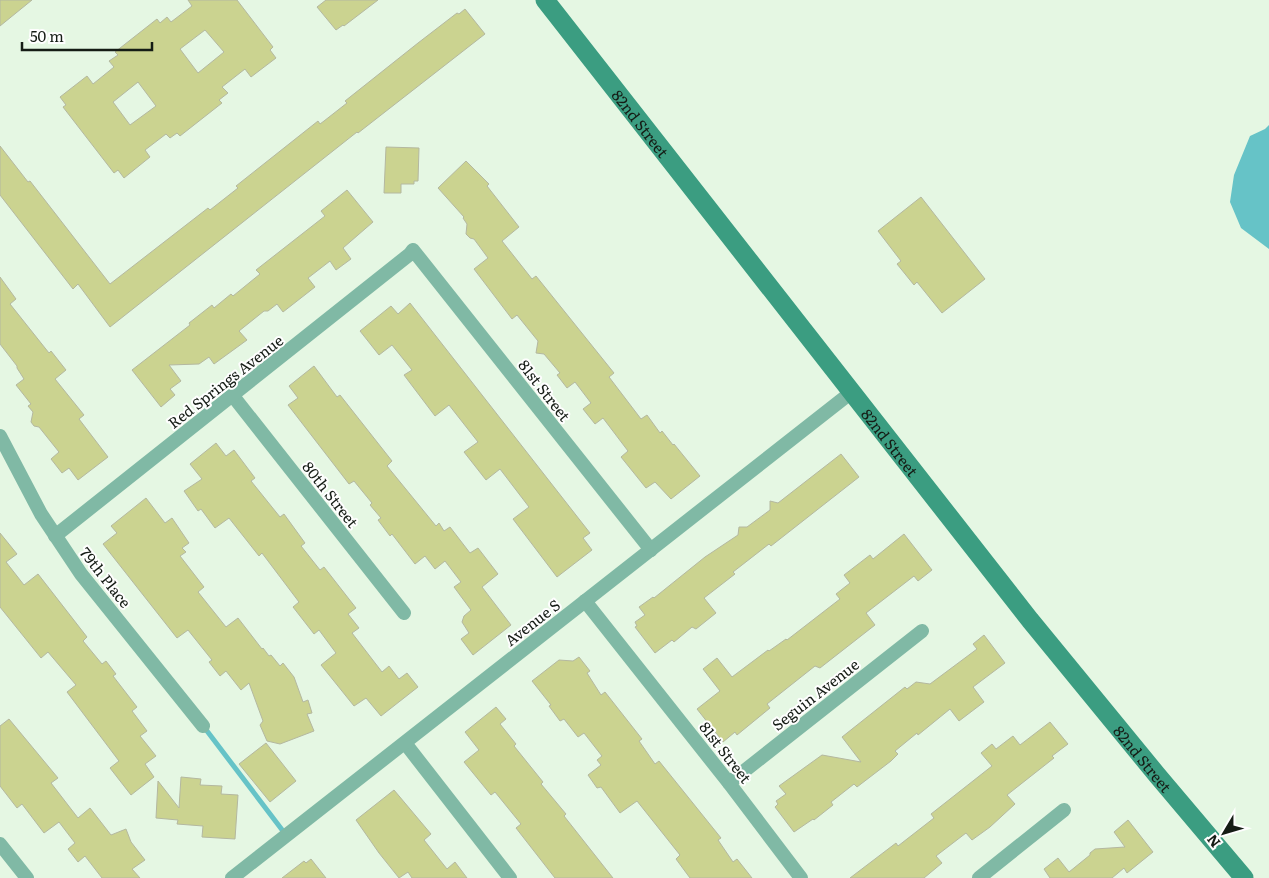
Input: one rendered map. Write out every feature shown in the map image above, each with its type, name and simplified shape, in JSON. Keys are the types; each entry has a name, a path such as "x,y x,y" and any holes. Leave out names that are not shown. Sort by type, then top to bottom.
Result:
{"main road":[{"name":"82nd Street","path":"545,0 853,391 1042,635 1156,775 1244,878"}],"street":[{"name":"Red Springs Avenue","path":"55,536 414,250"},
{"name":"81st Street","path":"414,250 651,550"},
{"name":"Avenue S","path":"232,878 853,391"},
{"name":"80th Street","path":"233,396 404,613"},
{"name":"79th Place","path":"0,436 41,514 81,574 203,726"},
{"name":"81st Street","path":"585,601 729,783 801,878"},
{"name":"Seguin Avenue","path":"729,783 922,631"},
{"path":"405,743 510,878"},
{"path":"979,878 1064,810"},
{"path":"0,844 27,878"}],"water":[{"path":"1269,125 1269,249 1241,228 1230,202 1234,175 1250,136"}],"building":[{"path":"0,0 32,0 0,26"},
{"path":"188,0 237,0 273,47 270,50 276,58 251,77 245,69 222,87 228,93 219,100 222,103 180,136 177,133 170,138 166,134 145,150 150,157 124,178 118,170 114,173 63,107 66,105 60,97 87,76 93,84 114,67 109,61 118,55 115,52 157,19 160,23 167,17 171,22 192,6","holes":["205,30 224,52 198,73 180,49","138,82 156,106 130,125 113,102"]},
{"path":"326,0 378,0 336,30 317,7"},
{"path":"465,9 485,34 357,132 110,327 78,284 73,289 0,195 0,146 28,182 30,181 110,284 208,208 210,210 238,188 236,186 318,121 320,124 324,121 347,103 345,101 418,43"},
{"path":"386,147 419,148 418,181 414,181 414,184 401,184 401,193 384,193"},
{"path":"466,161 489,184 487,186 519,227 502,241 532,279 536,276 614,373 609,377 641,419 647,415 660,433 662,431 700,476 671,499 655,482 646,488 621,457 628,451 603,418 595,424 583,409 591,403 575,382 567,388 557,375 560,373 544,354 536,353 538,341 517,315 512,319 474,269 488,258 474,239 466,234 467,224 464,217 438,188"},
{"path":"347,190 373,222 343,248 351,259 336,270 330,261 308,278 315,287 283,312 277,304 268,311 264,311 239,331 247,340 214,364 209,357 199,364 169,365 181,381 170,389 175,395 161,407 132,370 190,325 189,323 212,305 214,308 231,294 233,296 260,274 256,270 325,216 321,211"},
{"path":"921,197 985,279 942,313 917,282 914,285 897,264 901,261 878,231"},
{"path":"0,277 16,299 10,304 49,353 51,351 66,370 55,379 84,415 79,419 108,457 78,480 69,468 62,473 51,459 59,452 39,427 34,426 31,422 33,412 28,406 31,404 16,385 24,379 17,366 0,344"},
{"path":"410,303 590,533 583,538 592,550 557,577 513,519 529,507 500,469 486,480 464,452 478,442 449,405 435,416 404,375 412,370 392,345 379,355 360,331 391,306 398,314"},
{"path":"314,366 337,397 340,395 392,461 387,466 436,526 439,523 444,531 450,527 470,553 478,548 498,574 482,587 511,625 473,655 461,639 469,633 462,622 464,616 471,610 454,587 461,582 445,561 435,569 425,556 415,564 392,534 390,536 378,520 381,518 370,505 372,503 354,481 349,484 288,405 298,398 289,386"},
{"path":"216,443 226,456 234,450 255,478 251,481 280,517 284,514 305,543 301,546 320,570 324,567 356,608 348,614 359,628 352,633 382,672 389,666 399,679 407,673 418,687 381,716 366,698 354,706 321,665 336,653 319,630 314,634 293,607 299,602 262,553 259,556 229,518 215,528 201,509 198,511 184,491 202,479 190,464"},
{"path":"841,454 859,477 771,546 769,544 733,572 735,574 704,598 716,613 696,629 692,627 674,642 672,640 655,653 635,627 637,626 635,622 645,615 639,607 654,598 705,557 738,535 739,527 747,527 770,510 770,501 778,503"},
{"path":"146,498 165,523 172,518 189,543 182,548 186,552 180,556 204,587 198,592 226,627 238,618 262,649 269,656 271,655 280,666 283,663 294,677 303,702 308,700 312,713 307,714 314,731 280,744 267,741 260,725 263,721 249,683 241,690 226,671 220,676 209,662 212,660 188,630 177,638 103,544 117,533 111,526"},
{"path":"0,533 17,554 6,562 24,585 38,574 87,637 83,641 102,664 106,661 116,674 113,676 137,707 132,711 147,731 140,736 156,756 145,764 154,777 131,795 110,768 119,761 67,692 76,685 48,652 41,658 0,607"},
{"path":"904,534 932,570 918,581 914,576 866,613 875,625 820,668 815,666 767,704 770,708 737,735 735,732 723,742 697,709 720,691 703,669 717,658 732,677 768,650 787,640 840,599 836,594 850,583 844,575 870,555 873,559"},
{"path":"984,635 1005,663 973,687 984,702 959,721 950,709 895,751 898,754 891,761 857,787 854,784 831,802 833,805 814,820 794,832 775,807 778,804 776,801 786,794 779,786 822,755 861,762 842,737 905,687 907,689 916,682 930,684 977,649 973,644"},
{"path":"579,657 590,671 587,673 601,695 605,692 642,739 639,741 655,764 659,761 721,838 718,840 733,862 737,859 752,878 690,878 676,859 680,855 637,801 620,813 601,787 597,788 588,775 601,765 597,760 602,756 584,733 578,737 564,719 560,721 549,706 551,705 532,681 559,660 573,661"},
{"path":"496,707 506,719 500,724 516,744 514,746 543,782 541,784 566,814 564,816 613,878 555,878 516,828 521,824 495,792 491,795 464,762 479,750 465,732"},
{"path":"9,719 58,778 51,783 78,818 90,808 111,835 126,829 131,842 145,860 132,869 140,878 102,878 85,856 78,862 68,849 75,843 59,822 44,833 22,804 17,808 0,786 0,726"},
{"path":"1050,722 1068,744 1052,756 1054,758 1007,795 1015,804 990,827 972,840 966,833 936,856 942,863 924,878 850,878 896,843 898,846 934,818 931,814 992,766 981,753 992,744 996,749 1013,736 1020,745"},
{"path":"266,743 296,781 270,802 239,764"},
{"path":"181,777 201,779 200,785 222,786 221,794 238,795 235,839 202,837 203,826 177,824 178,820 156,818 158,781 179,808"},
{"path":"394,790 431,834 424,840 447,869 455,862 467,878 412,878 408,872 399,878 356,820"},
{"path":"1128,820 1153,852 1127,873 1124,868 1112,878 1050,878 1044,869 1058,858 1069,872 1095,849 1125,847 1114,832"},
{"path":"311,859 326,878 282,878 304,861 306,863"}],"waterway":[{"path":"204,727 286,835"}]}
